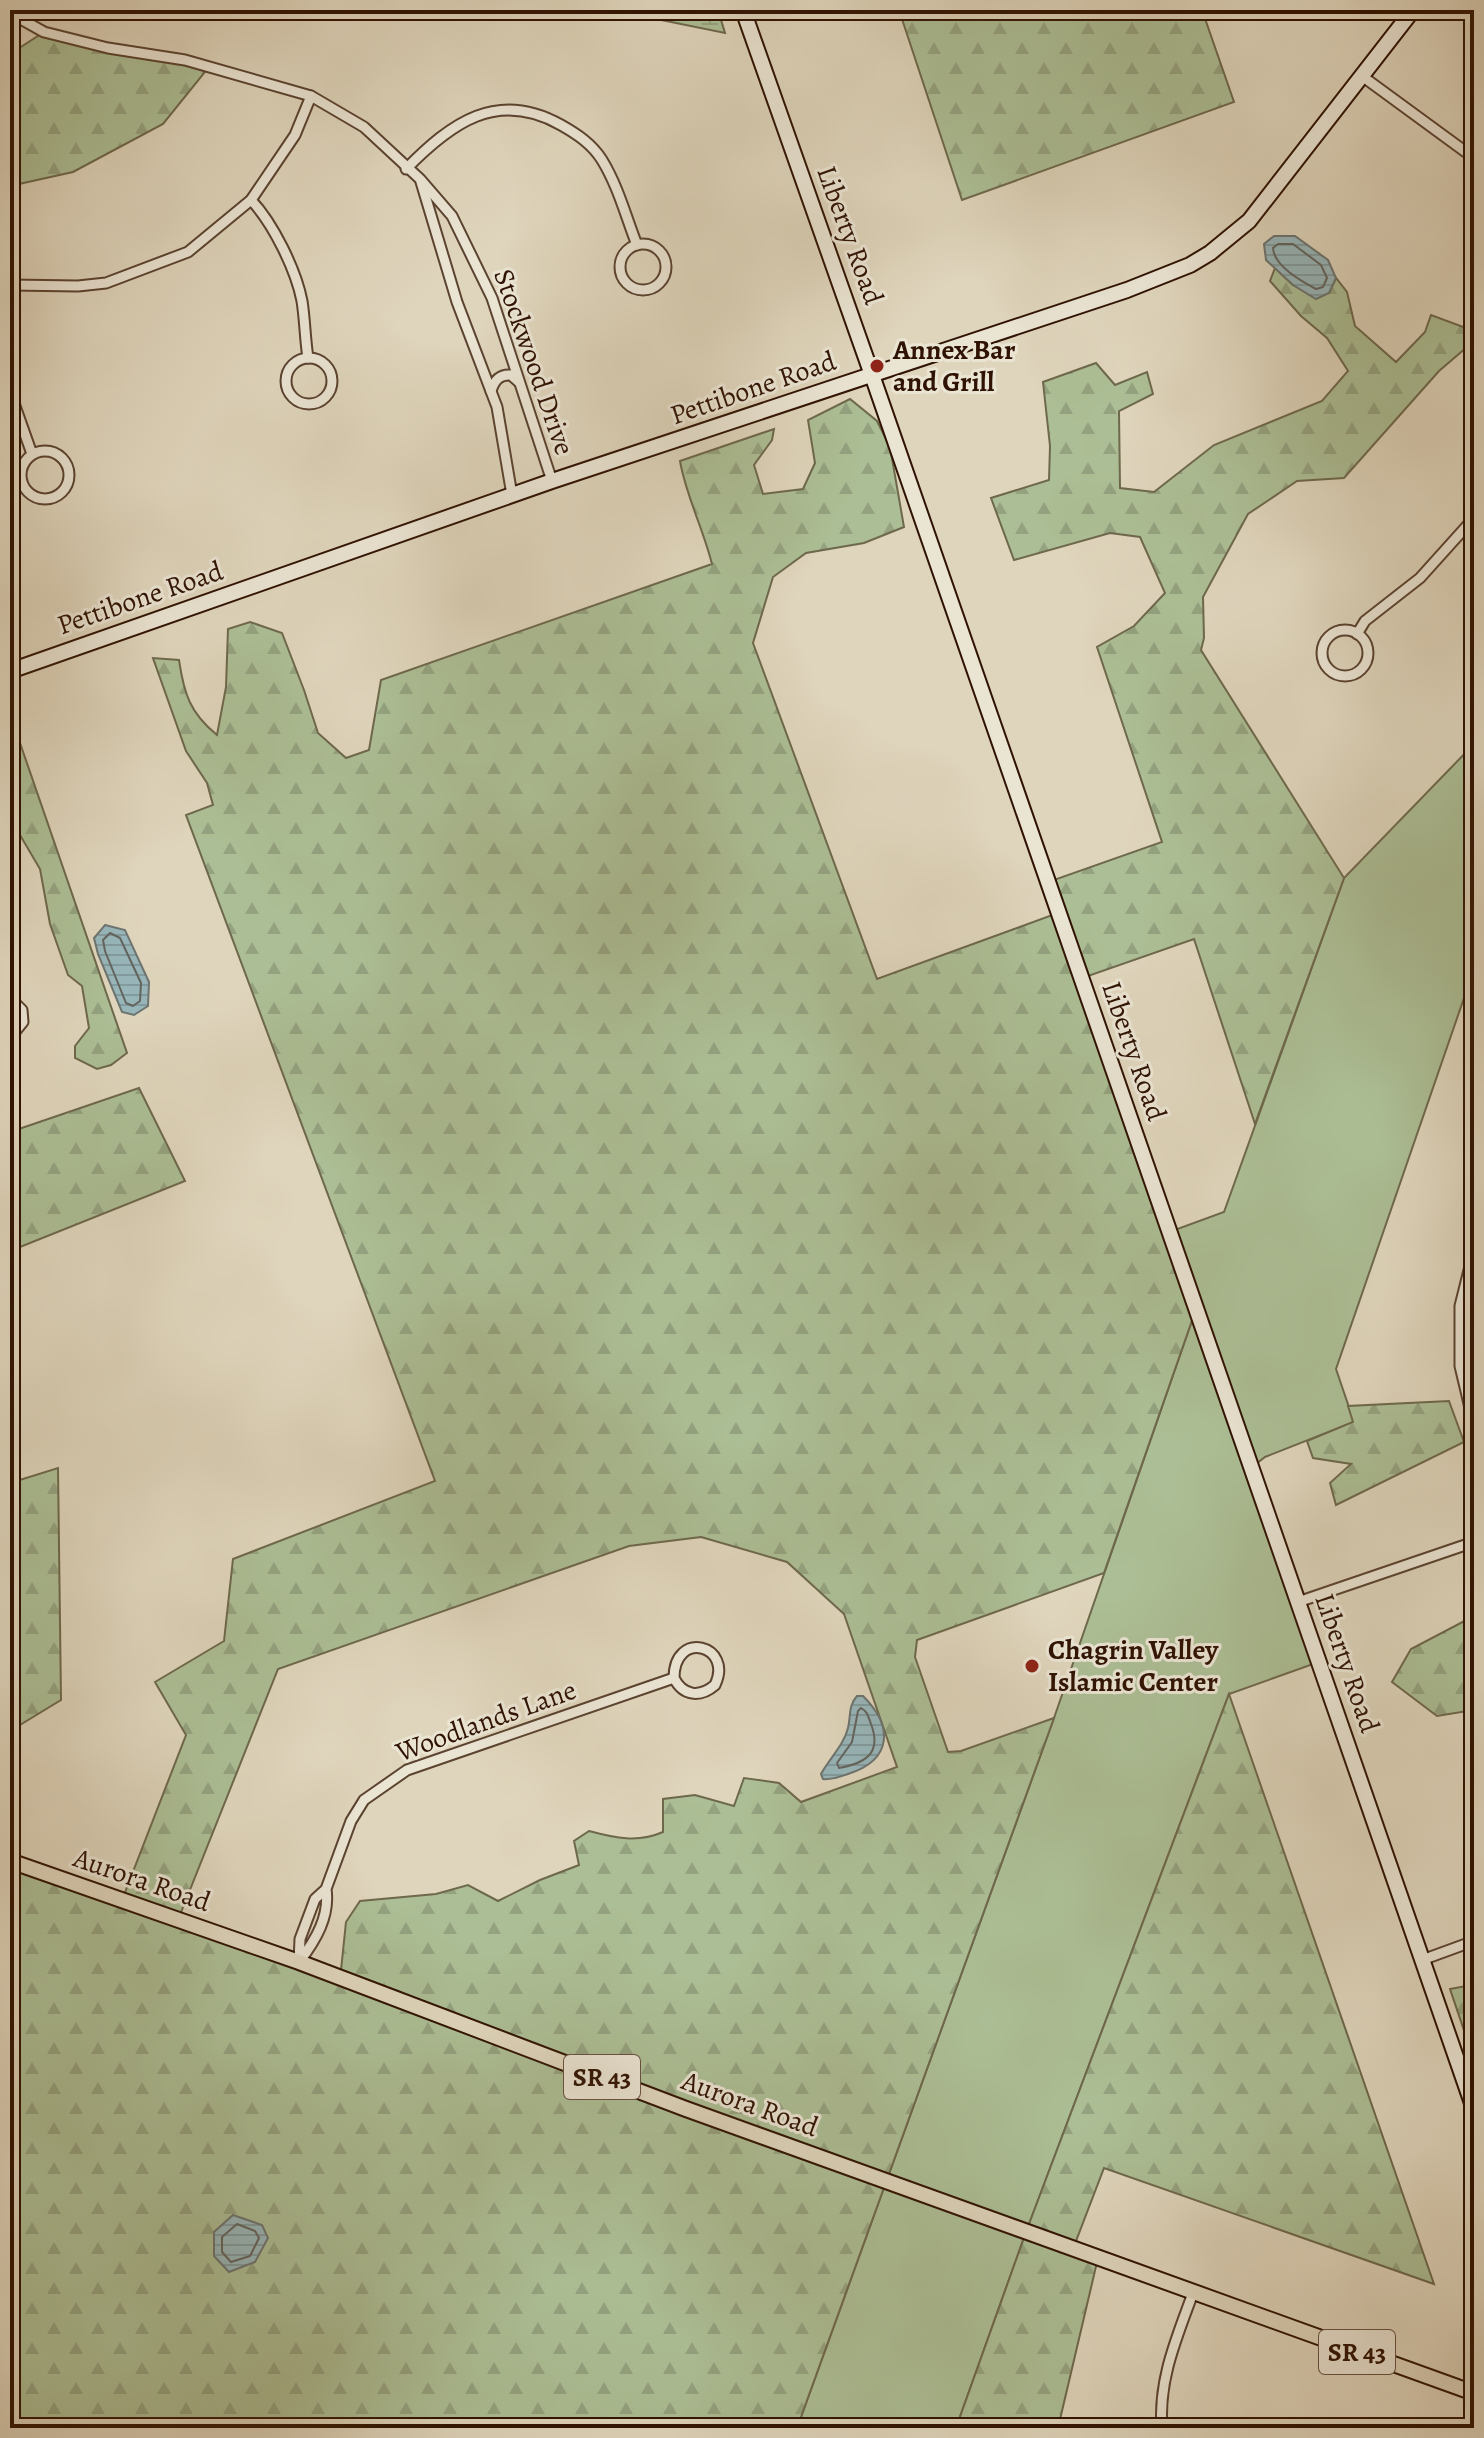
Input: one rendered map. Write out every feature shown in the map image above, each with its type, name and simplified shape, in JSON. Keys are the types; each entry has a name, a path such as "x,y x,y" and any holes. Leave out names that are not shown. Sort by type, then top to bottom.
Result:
{"main road":[{"name":"Aurora Road","path":"10,1861 299,1962 686,2109 1474,2393"}],"street":[{"name":"Liberty Road","path":"743,10 1474,2109"},
{"name":"Pettibone Road","path":"10,671 552,481 1127,290 1190,265 1249,221 1413,10"},
{"name":"Stockwood Drive","path":"10,13 44,32 108,48 185,60 311,96 364,127 420,179 452,216 492,298 552,481"},
{"path":"1362,76 1474,158"},
{"path":"10,285 78,286 106,283 188,252 251,200 295,135 311,96"},
{"path":"406,169 434,141 468,118 508,109 538,113 582,137 600,157 637,245"},
{"name":"Stockwood Drive","path":"420,179 457,302 497,407 512,495"},
{"path":"251,200 267,219 292,271 302,300 308,358"},
{"path":"637,245 652,246 663,256 666,271 663,279 652,289 630,287 621,275 624,254 637,245"},
{"path":"308,358 324,362 333,384 325,398 303,404 291,396 286,382 290,368 308,358"},
{"path":"491,391 502,376 511,375 519,382"},
{"path":"10,392 32,454"},
{"path":"55,453 66,464 66,487 54,497 46,499 31,495 22,482 22,467 32,454 55,453"},
{"path":"1357,634 1365,621 1420,578 1474,518"},
{"path":"1349,630 1357,634 1367,648 1365,665 1347,677 1334,674 1322,660 1322,646 1326,638 1336,631 1349,630"},
{"path":"10,998 22,1010 23,1022 10,1038"},
{"path":"1474,1250 1460,1306 1460,1366 1474,1425"},
{"path":"1298,1602 1474,1542"},
{"path":"700,1647 713,1654 719,1665 715,1685 699,1694 686,1692 674,1678 674,1663 688,1649 700,1647"},
{"name":"Woodlands Lane","path":"299,1962 300,1939 315,1899 326,1889 347,1831 364,1800 407,1770 674,1678"},
{"name":"Woodlands Lane","path":"299,1962 315,1942 329,1905 326,1889"},
{"path":"1422,1960 1474,1941"},
{"path":"1162,2428 1160,2404 1166,2372 1193,2293"}],"green space":[{"path":"612,10 718,10 725,33"},
{"path":"899,10 1202,10 1234,102 962,200"},
{"path":"44,32 209,67 163,124 73,172 10,186 10,54"},
{"path":"1275,268 1293,285 1329,293 1336,278 1347,292 1355,326 1396,362 1425,332 1431,315 1474,331 1474,341 1439,371 1344,478 1297,481 1248,514 1203,597 1204,638 1201,650 1344,878 1255,1124 1194,939 1082,978 1196,1309 1104,1573 917,1640 915,1657 948,1752 961,1751 1054,1718 797,2428 10,2428 10,1861 122,1900 186,1735 155,1682 224,1641 233,1559 435,1481 186,815 213,805 207,783 186,751 153,658 179,660 183,683 194,711 217,735 226,687 228,629 250,622 282,633 318,733 346,758 369,750 381,680 712,564 680,461 774,429 772,440 754,465 763,494 803,489 815,463 808,420 850,399 877,421 890,447 904,527 864,543 806,553 773,577 753,643 877,979 1058,913 1048,882 1162,842 1097,647 1134,626 1165,593 1140,537 1110,533 1014,560 991,498 1049,480 1050,446 1043,382 1096,363 1115,385 1147,372 1153,394 1119,411 1120,488 1154,492 1214,445 1322,401 1348,371 1327,338 1301,316 1270,281","holes":["701,1537 787,1562 844,1614 897,1767 801,1802 779,1783 744,1778 734,1806 695,1795 663,1799 663,1832 626,1838 589,1831 574,1841 579,1865 498,1901 468,1885 436,1894 360,1901 346,1922 341,1970 401,1992 399,1999 178,1920 278,1669 629,1546"]},
{"path":"10,714 127,1053 111,1065 97,1069 75,1058 75,1046 89,1028 82,986 68,975 50,924 40,869 10,818"},
{"path":"1474,744 1474,969 1336,1369 1354,1422 1265,1457 1251,1468 1319,1662 1229,1694 1026,2232 956,2428 797,2428 1054,1718 1196,1309 1169,1232 1224,1212 1344,878"},
{"path":"139,1088 185,1181 10,1251 10,1132"},
{"path":"1449,1401 1464,1442 1336,1505 1330,1483 1351,1464 1313,1458 1307,1441 1353,1422 1348,1406"},
{"path":"58,1468 61,1700 10,1731 10,1483"},
{"path":"1474,1616 1474,1710 1437,1716 1392,1682 1411,1649"},
{"path":"1229,1694 1434,2284 1104,2168 1073,2249 1098,2258 1058,2428 956,2428 1026,2232"},
{"path":"1466,1986 1474,1995 1474,2060 1450,1989"}],"water":[{"path":"1274,236 1295,236 1328,260 1336,278 1329,293 1316,299 1293,285 1266,260 1264,244"},
{"path":"105,925 125,930 149,982 148,1006 134,1015 122,1012 98,954 94,938"},
{"path":"857,1696 863,1696 880,1719 884,1741 880,1751 863,1768 823,1779 821,1774 846,1734 851,1707"},
{"path":"233,2215 262,2225 268,2238 255,2262 229,2272 214,2256 214,2232"}],"place":[{"name":"Annex Bar and Grill","path":"877,366"},
{"name":"Chagrin Valley Islamic Center","path":"1032,1666"}]}
